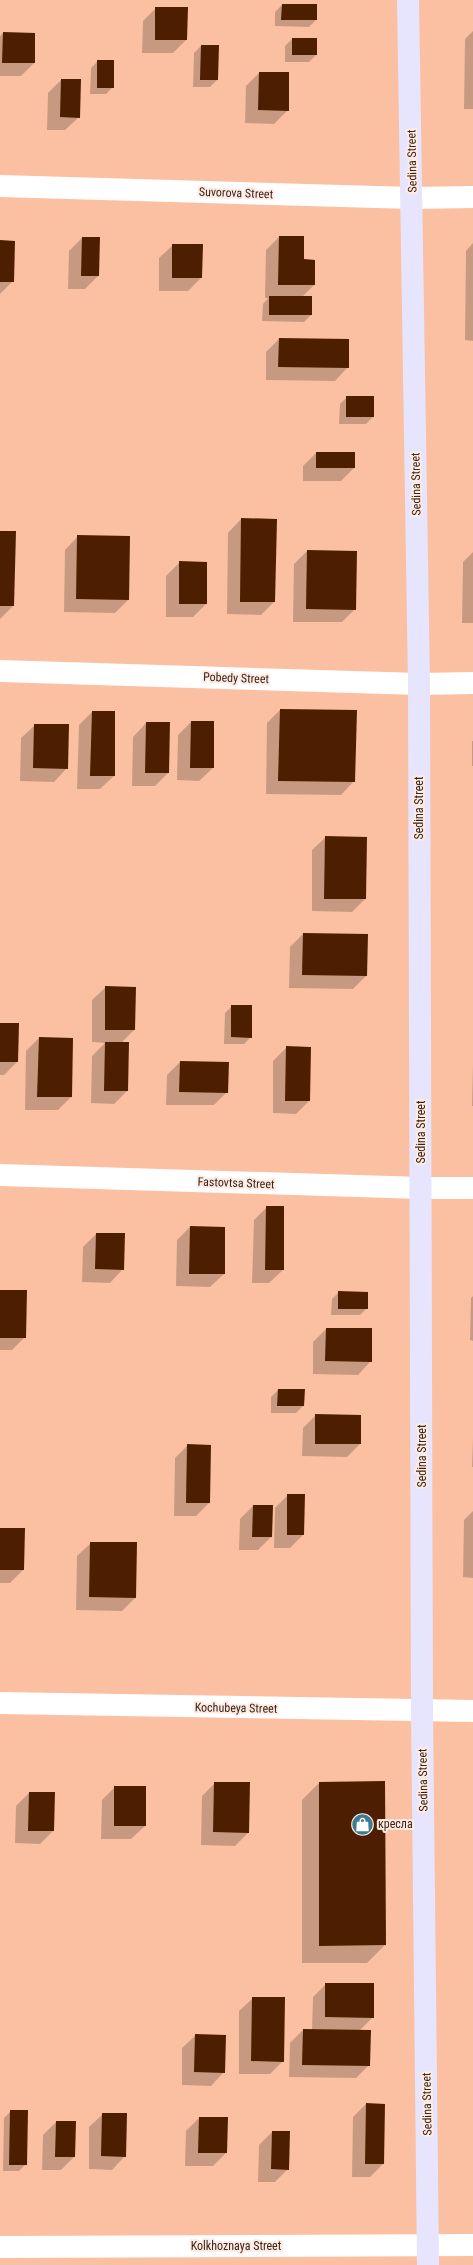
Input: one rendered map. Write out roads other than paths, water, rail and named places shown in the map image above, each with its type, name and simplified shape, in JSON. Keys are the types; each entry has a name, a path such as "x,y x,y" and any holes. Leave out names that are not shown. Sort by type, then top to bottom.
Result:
{"main road":[{"name":"Sedina Street","path":"408,0 419,684 422,1712 428,2255"}],"street":[{"name":"Suvorova Street","path":"0,186 412,198 473,197"},
{"name":"Pobedy Street","path":"0,671 419,684 473,683"},
{"name":"Fastovtsa Street","path":"0,1175 421,1188 473,1188"},
{"name":"Kochubeya Street","path":"0,1703 422,1712 473,1711"},
{"name":"Kolkhoznaya Street","path":"0,2247 428,2255 473,2245"}],"place":[{"name":"кресла","path":"363,1824"}]}
